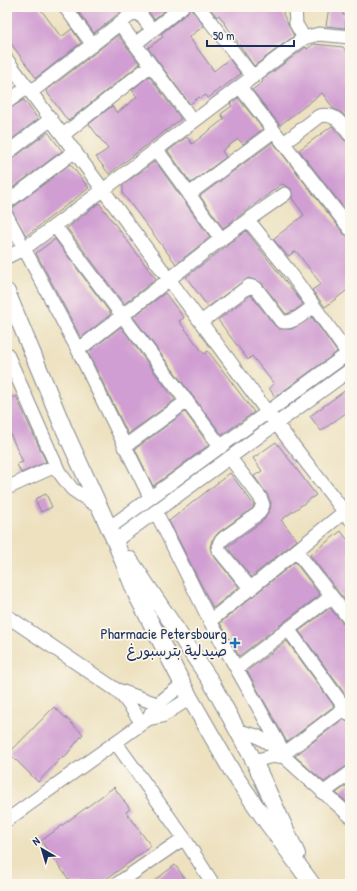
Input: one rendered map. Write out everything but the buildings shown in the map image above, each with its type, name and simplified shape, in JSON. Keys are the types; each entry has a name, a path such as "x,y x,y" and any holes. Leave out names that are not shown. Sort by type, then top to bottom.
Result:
{"main road":[{"path":"7,292 64,429 112,534 136,594 185,688 233,773 308,878"},
{"path":"112,534 205,671 254,761 287,829 308,878"},
{"path":"185,688 191,672 205,671"},
{"path":"233,773 244,769 254,761"}],"street":[{"path":"65,7 93,45"},
{"path":"135,44 182,7"},
{"path":"199,7 253,77"},
{"path":"294,7 296,24 304,38"},
{"path":"7,102 29,90 93,45 120,24 136,9 152,30"},
{"path":"120,24 193,121"},
{"path":"7,257 25,248 55,226 304,38 319,34 350,37"},
{"path":"7,60 268,414 347,516 297,552 210,621"},
{"path":"62,135 151,65"},
{"path":"240,87 350,229"},
{"path":"284,143 319,116 323,115 329,115 339,120 350,135"},
{"path":"7,153 51,119"},
{"path":"188,194 274,131"},
{"path":"157,150 221,239"},
{"path":"7,202 75,151"},
{"path":"78,350 221,239 284,194"},
{"path":"7,216 78,350 124,447 150,497"},
{"path":"112,534 150,497 268,414 349,353 248,220"},
{"path":"55,226 188,401 221,447"},
{"path":"201,322 245,288 251,286 256,288 283,322 290,322 314,306"},
{"path":"7,354 55,466 72,489 100,508"},
{"path":"112,534 156,512 350,370"},
{"path":"124,447 188,401"},
{"path":"230,458 260,497 263,506 259,513 224,538 220,542 218,548 251,590"},
{"path":"7,488 55,466"},
{"path":"156,512 210,621 283,754"},
{"path":"297,552 350,620"},
{"path":"237,668 331,597"},
{"path":"7,616 115,689 145,721"},
{"path":"254,761 283,754 348,709 288,629"},
{"path":"145,721 151,710 157,704 185,688"},
{"path":"7,820 145,721 162,716 185,688"},
{"path":"115,689 157,704"},
{"path":"239,731 264,740 283,754 323,793 350,816"},
{"path":"116,743 184,838 213,884"},
{"path":"323,793 350,772"},
{"path":"117,884 184,838"}],"place":[{"name":"Pharmacie Petersbourg صيدلية بترسبورغ","path":"235,643"}]}
